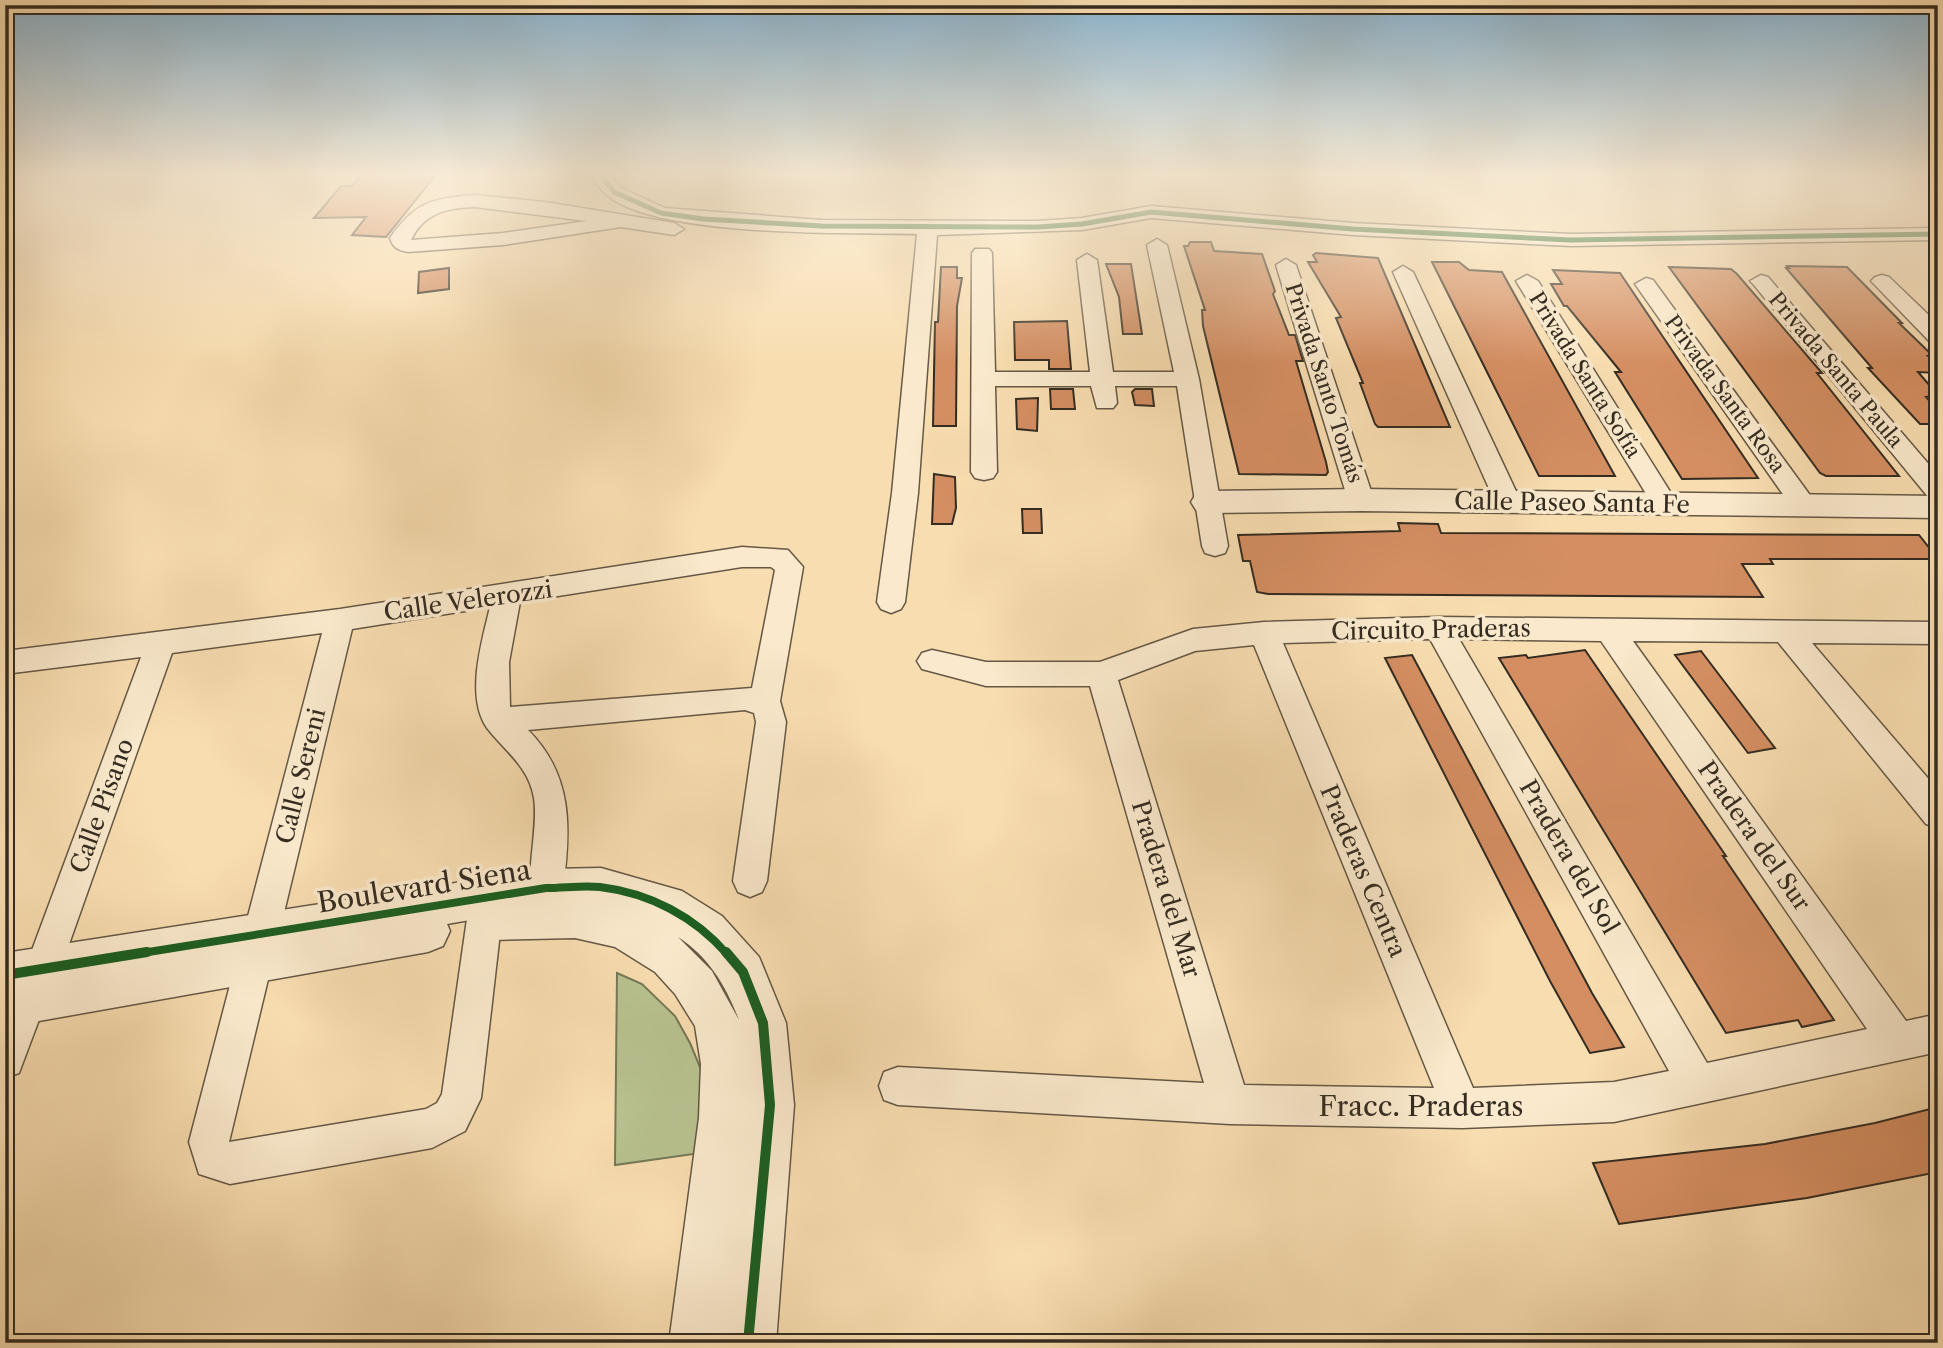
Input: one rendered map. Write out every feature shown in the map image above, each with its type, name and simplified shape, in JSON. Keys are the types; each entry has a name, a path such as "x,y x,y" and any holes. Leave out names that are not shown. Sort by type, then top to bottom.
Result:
{"street":[{"path":"401,237 402,244 408,246 509,237"},
{"path":"891,602 905,493 927,237"},
{"path":"1510,237 1571,240 1760,237"},
{"path":"1157,245 1187,379 1215,546"},
{"path":"982,253 984,472"},
{"path":"1087,260 1105,403"},
{"name":"Privada Santo Tomás","path":"1286,265 1361,500"},
{"path":"1404,272 1508,502"},
{"name":"Privada Santa Sofía","path":"1527,281 1665,504"},
{"name":"Privada Santa Paula","path":"1761,281 1938,492"},
{"path":"1882,281 1938,337"},
{"name":"Privada Santa Rosa","path":"1646,284 1803,504"},
{"path":"985,379 1187,379"},
{"name":"Calle Paseo Santa Fe","path":"1207,502 1361,500 1938,507"},
{"name":"Calle Velerozzi","path":"5,663 340,620 508,593 612,580 742,557 778,557 789,567 764,703"},
{"path":"508,593 500,625 492,700 499,720 539,766 552,805 553,843 545,888"},
{"name":"Calle Sereni","path":"340,620 209,1142 213,1160 230,1164 432,1128 452,1118 461,1098 486,908"},
{"name":"Circuito Praderas","path":"932,661 986,674 1101,674 1193,640 1264,633 1438,628 1938,633"},
{"name":"Pradera del Sol","path":"1438,628 1699,1086"},
{"name":"Pradera del Sur","path":"1609,629 1899,1043"},
{"name":"Praderas Centra","path":"1264,633 1462,1108"},
{"path":"1787,633 1938,814"},
{"name":"Calle Pisano","path":"5,1059 20,987 161,643"},
{"name":"Pradera del Mar","path":"1101,674 1230,1104"},
{"path":"499,720 745,698 764,703 770,711 771,722 750,881"},
{"name":"Boulevard Siena","path":"20,987 486,908 545,888 601,887 667,905 707,931 743,972 763,1023 770,1105 748,1343"},
{"name":"Boulevard Siena","path":"486,908 596,919 641,936 677,962 705,998 723,1043 725,1110 696,1343"},
{"name":"Fracc. Praderas","path":"898,1086 1230,1104 1462,1108 1614,1102 1938,1033"}],"green space":[{"path":"617,973 642,984 675,1016 690,1043 707,1084 708,1152 615,1165"}],"building":[{"path":"1190,242 1211,242 1214,251 1262,254 1275,291 1273,294 1289,335 1295,335 1303,361 1296,361 1326,462 1326,475 1239,474 1203,326 1202,310 1205,310 1184,246 1188,246"},
{"path":"1316,253 1378,258 1450,427 1378,427 1375,424 1360,383 1363,383 1336,318 1341,317 1308,262 1317,262 1313,255"},
{"path":"1432,262 1459,262 1469,270 1502,272 1615,476 1539,476"},
{"path":"1106,264 1131,264 1142,334 1123,334 1119,297"},
{"path":"1787,266 1847,267 1902,323 1899,323 1933,356 1928,356 1938,366 1938,373 1918,372 1938,395 1926,397 1938,410 1938,424 1920,424 1868,368 1872,368"},
{"path":"941,267 957,267 957,278 962,278 957,306 956,426 933,426 935,322 938,322"},
{"path":"1669,267 1731,269 1737,274 1822,373 1817,373 1899,476 1826,476 1820,473"},
{"path":"449,268 449,289 418,293 419,272"},
{"path":"1553,270 1620,273 1758,478 1682,479 1615,372 1621,372 1567,306 1564,306 1551,284 1562,284"},
{"path":"1067,321 1071,369 1049,369 1049,360 1015,360 1014,322"},
{"path":"1050,389 1073,389 1075,409 1051,409"},
{"path":"1135,389 1152,389 1154,406 1135,405 1132,392"},
{"path":"1038,398 1037,431 1017,429 1016,399"},
{"path":"934,474 955,477 956,508 952,524 932,524"},
{"path":"1022,509 1041,509 1042,533 1023,533"},
{"path":"1398,523 1438,524 1441,533 1919,535 1938,559 1770,559 1773,564 1742,564 1763,597 1268,594 1257,592 1250,561 1243,561 1238,535 1400,531"},
{"path":"1585,650 1834,1020 1802,1027 1798,1020 1726,1033 1499,658 1526,655 1528,658"},
{"path":"1701,651 1775,748 1748,753 1675,655"},
{"path":"1412,655 1592,993 1624,1047 1590,1053 1550,981 1385,658"},
{"path":"1938,1107 1938,1172 1807,1198 1619,1224 1593,1163 1765,1144 1875,1123"}],"cycle path":[{"path":"1510,237 1571,240 1760,237"},
{"path":"5,975 546,888 601,887 667,905 707,931 743,972 763,1023 770,1105 748,1343"}]}
